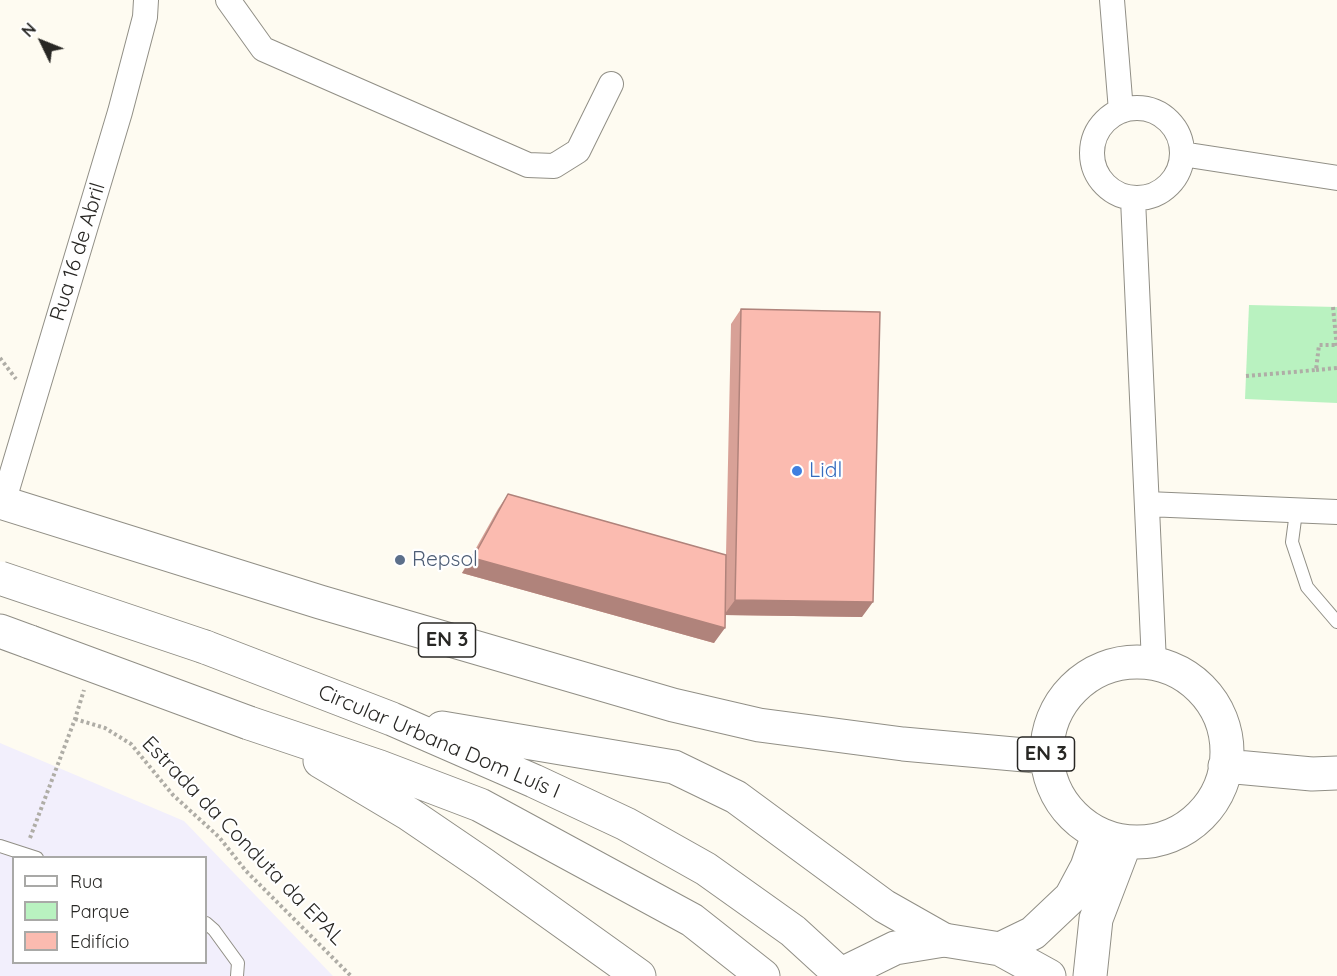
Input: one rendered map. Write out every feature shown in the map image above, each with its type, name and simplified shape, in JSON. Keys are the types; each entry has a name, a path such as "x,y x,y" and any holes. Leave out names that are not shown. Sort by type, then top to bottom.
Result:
{"main road":[{"name":"EN 3","path":"2,503 320,602 673,705 759,725 903,744 1047,757"},
{"name":"Circular Urbana Dom Luís I","path":"0,578 205,647 392,719 626,824 706,869 794,931 843,976"},
{"name":"Circular Urbana Dom Luís I","path":"0,631 259,727 380,767 480,804 692,920 763,976"},
{"name":"EN 3","path":"1123,662 1154,663 1183,674 1207,693 1222,720 1228,751 1223,782 1208,809 1185,830 1156,842 1111,839 1074,819 1057,797 1047,771 1046,743 1054,715 1069,692 1093,672 1123,662"},
{"path":"392,719 674,767 736,797 885,906 944,940"},
{"path":"259,727 409,814 639,976"},
{"path":"1226,766 1312,774 1337,773"},
{"path":"1000,949 1032,933 1071,897 1087,867 1111,839"},
{"path":"1090,976 1096,919 1111,839"},
{"path":"843,976 850,970 895,948 944,940 1000,949 1049,976"}],"street":[{"name":"Rua 16 de Abril","path":"2,503 120,112 145,17 146,0"},
{"path":"228,0 263,49 528,165 554,165 578,151 611,84"},
{"path":"1112,0 1121,111"},
{"path":"1136,108 1150,110 1173,126 1180,139 1182,154 1180,168 1173,181 1162,191 1148,197 1133,199 1117,195 1105,186 1096,173 1092,158 1093,142 1099,129 1109,118 1121,111 1136,108"},
{"path":"1182,154 1337,178"},
{"path":"1133,199 1154,663"},
{"path":"1147,504 1337,512"}],"lane":[{"path":"1296,512 1292,542 1307,587 1337,622"},
{"path":"0,846 33,856"},
{"path":"207,924 238,963 237,976"}],"path":[{"path":"1316,370 1319,345 1337,346 1334,307"},
{"path":"1246,376 1337,368"},
{"name":"Estrada da Conduta da EPAL","path":"25,853 75,719 105,728 131,744 173,795 219,837 246,871 351,976"}],"shaded area":[{"path":"0,743 184,821 333,976 0,976"}],"green space":[{"path":"1249,305 1337,307 1337,403 1245,399"}],"building":[{"name":"Lidl","path":"741,309 880,312 873,602 735,600"},
{"path":"508,494 726,555 725,628 473,558"}],"place":[{"name":"Lidl","path":"797,471"},
{"name":"Repsol","path":"400,560"}]}
